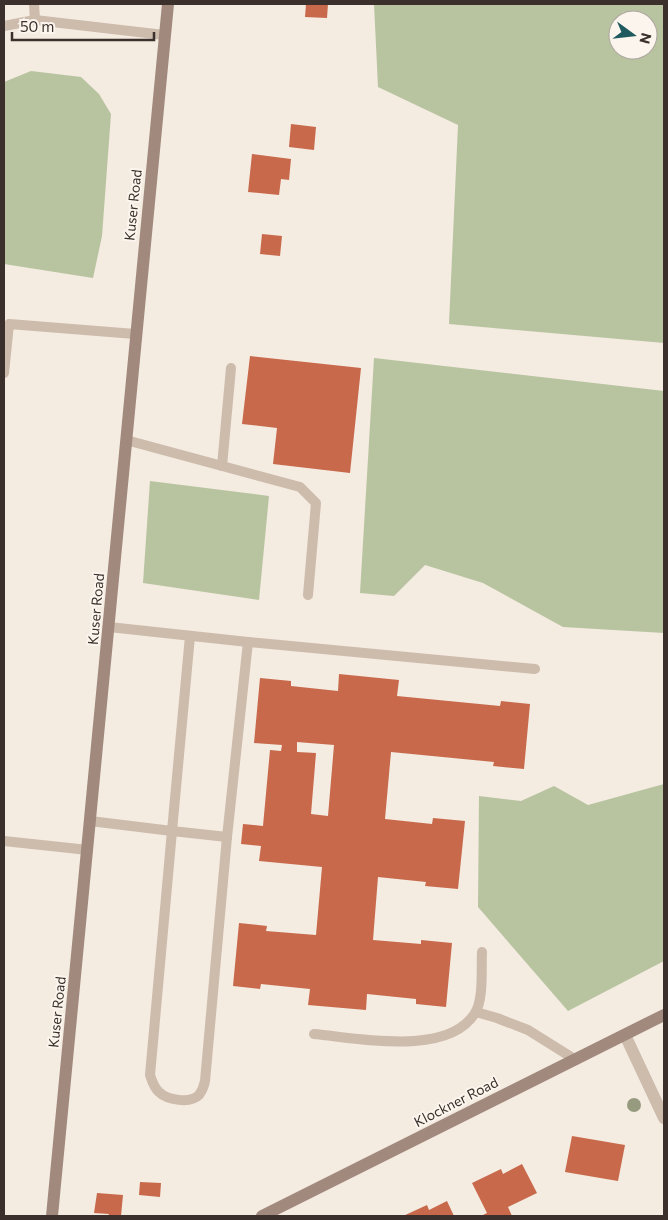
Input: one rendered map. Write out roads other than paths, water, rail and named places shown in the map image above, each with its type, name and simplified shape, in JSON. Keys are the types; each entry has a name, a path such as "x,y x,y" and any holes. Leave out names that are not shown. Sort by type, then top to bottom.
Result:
{"street":[{"name":"Kuser Road","path":"52,1216 168,4"},
{"name":"Klockner Road","path":"262,1216 664,1015"},
{"path":"625,1035 664,1118"},
{"path":"54,1190 60,1216"}],"lane":[{"path":"34,4 35,20"},
{"path":"4,26 35,20 164,35"},
{"path":"4,373 6,324 135,334"},
{"path":"222,466 231,368"},
{"path":"126,440 300,487 316,503 308,595"},
{"path":"109,627 535,669"},
{"path":"190,636 150,1075 153,1086 159,1093 176,1100 190,1100 198,1096 205,1081 227,836 248,642"},
{"path":"90,821 227,836"},
{"path":"4,841 88,850"},
{"path":"314,1034 404,1043 444,1036 465,1025 476,1012 480,999 482,952"},
{"path":"476,1012 528,1030 576,1060"}]}
